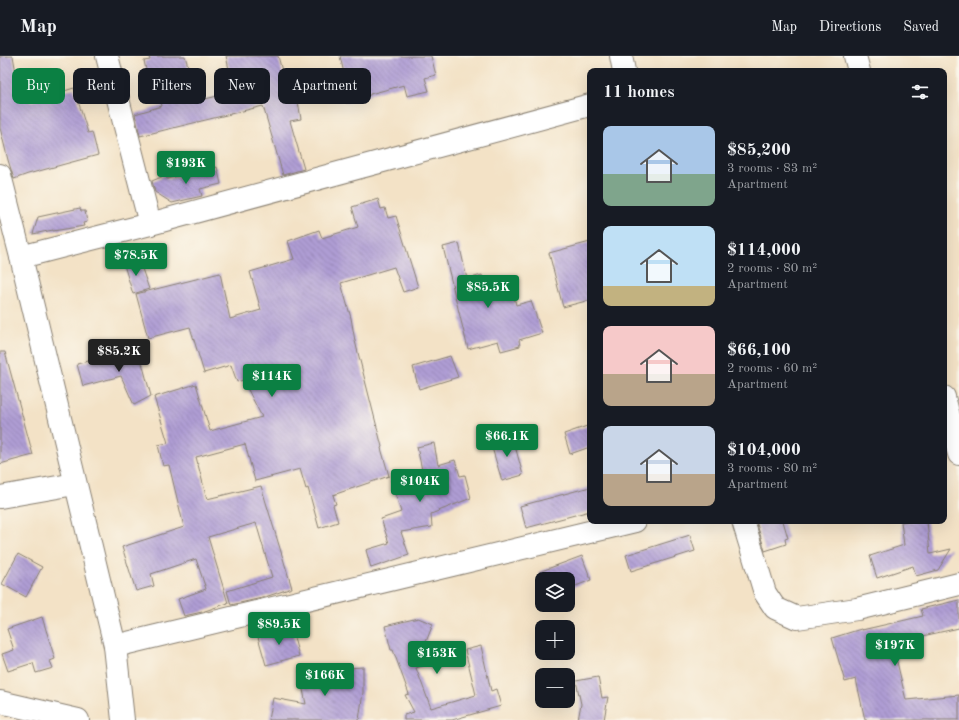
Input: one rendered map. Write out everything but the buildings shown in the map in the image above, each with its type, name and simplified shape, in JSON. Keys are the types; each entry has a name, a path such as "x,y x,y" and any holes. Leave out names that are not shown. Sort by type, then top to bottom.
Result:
{"street":[{"path":"107,56 150,224"},
{"path":"621,56 623,68"},
{"path":"21,257 150,224 587,106"},
{"path":"0,175 115,646 123,720"},
{"path":"947,408 959,454"},
{"path":"0,497 75,484"},
{"path":"115,646 623,524"},
{"path":"744,524 765,594 775,608 797,618 857,609 959,584"},
{"path":"0,702 78,720"}]}
